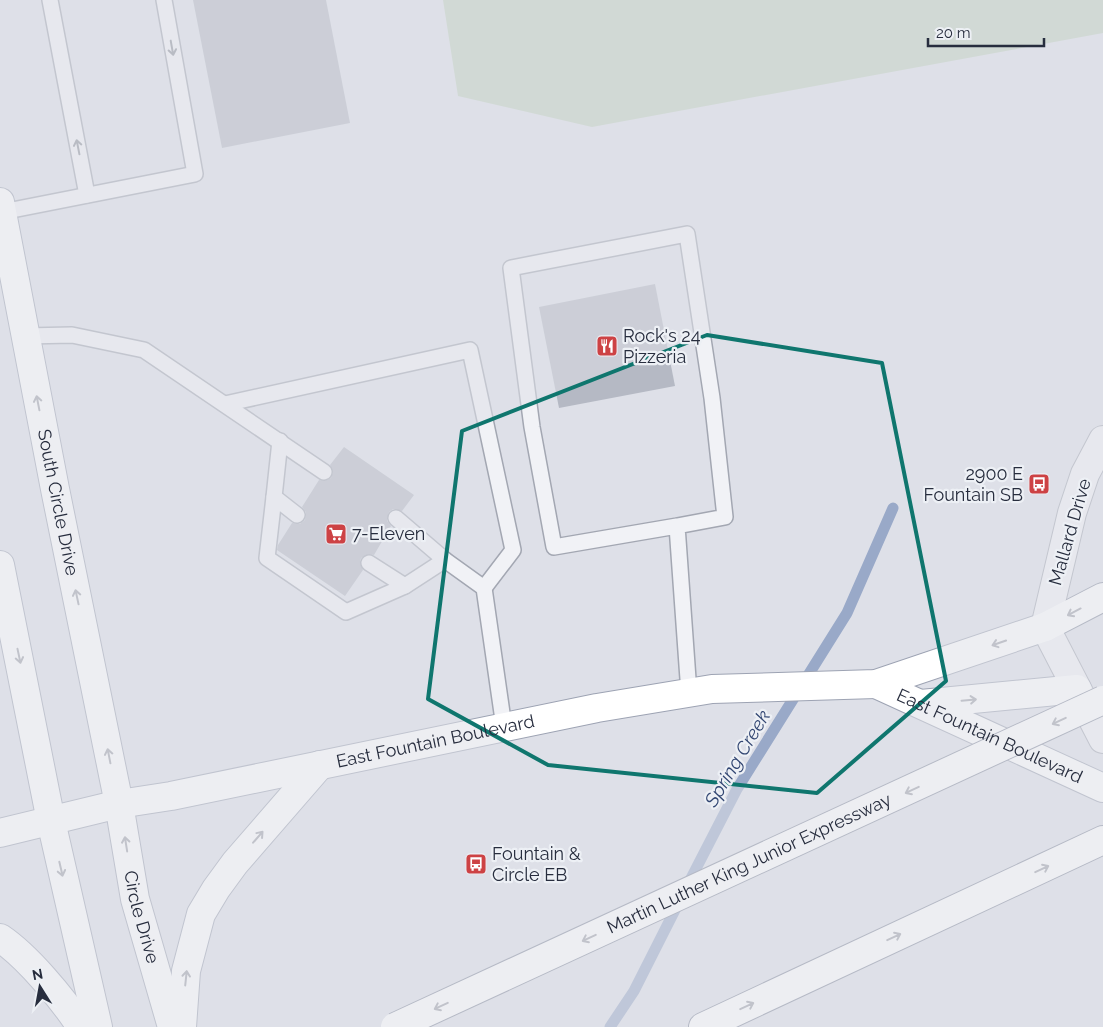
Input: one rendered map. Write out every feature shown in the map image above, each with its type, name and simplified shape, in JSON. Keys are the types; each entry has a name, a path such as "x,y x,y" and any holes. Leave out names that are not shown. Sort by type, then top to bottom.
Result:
{"main road":[{"name":"South Circle Drive","path":"1,207 119,804"},
{"path":"0,565 51,821 98,1027"},
{"name":"East Fountain Boulevard","path":"0,834 119,804 171,796 504,727 700,691 876,684 1045,627 1103,597"},
{"name":"East Fountain Boulevard","path":"876,684 1103,788"},
{"path":"920,704 1077,689"},
{"name":"Martin Luther King Junior Expressway","path":"395,1027 1103,700"},
{"path":"182,1027 186,972 201,914 235,863 320,765"},
{"name":"Circle Drive","path":"119,804 135,899 172,1027"},
{"path":"703,1027 1103,840"},
{"path":"0,938 11,945 32,967 71,1012 81,1027"}],"street":[{"name":"Mallard Drive","path":"1045,627 1072,513 1085,474 1103,440"},
{"path":"1045,627 1103,739"}],"lane":[{"path":"50,0 87,195"},
{"path":"1,207 87,195 195,174 164,0"},
{"path":"687,234 712,398 725,517 677,526 554,547 532,427 511,268 687,234"},
{"path":"25,336 72,335 144,350 324,472"},
{"path":"225,404 470,350 514,550 484,588"},
{"path":"280,441 267,558 346,612 405,586 445,560"},
{"path":"274,497 297,515"},
{"path":"396,518 445,560 484,588 504,727"},
{"path":"677,526 700,691"},
{"path":"369,563 405,586"}],"highlighted area":[{"path":"707,335 882,363 946,681 817,793 548,765 428,699 462,431"}],"green space":[{"path":"443,0 1103,0 1103,33 592,127 458,96"}],"building":[{"path":"193,0 326,0 350,123 222,148"},
{"name":"Rock's 24 Pizzeria","path":"655,284 675,386 559,408 539,307"},
{"name":"7-Eleven","path":"344,447 414,495 402,511 393,509 389,512 387,521 391,526 374,555 369,554 361,558 360,563 363,570 345,596 277,550 278,545 292,523 300,524 305,520 306,512 302,507 319,480 324,481 331,478 333,472 330,465"}],"waterway":[{"name":"Spring Creek","path":"686,888 737,789 847,613 893,508"},
{"name":"Spring Creek","path":"610,1027 634,991 679,902"}],"place":[{"name":"Rock's 24 Pizzeria","path":"607,346"},
{"name":"2900 E Fountain SB","path":"1039,484"},
{"name":"7-Eleven","path":"336,534"},
{"name":"Fountain & Circle EB","path":"476,864"}]}
